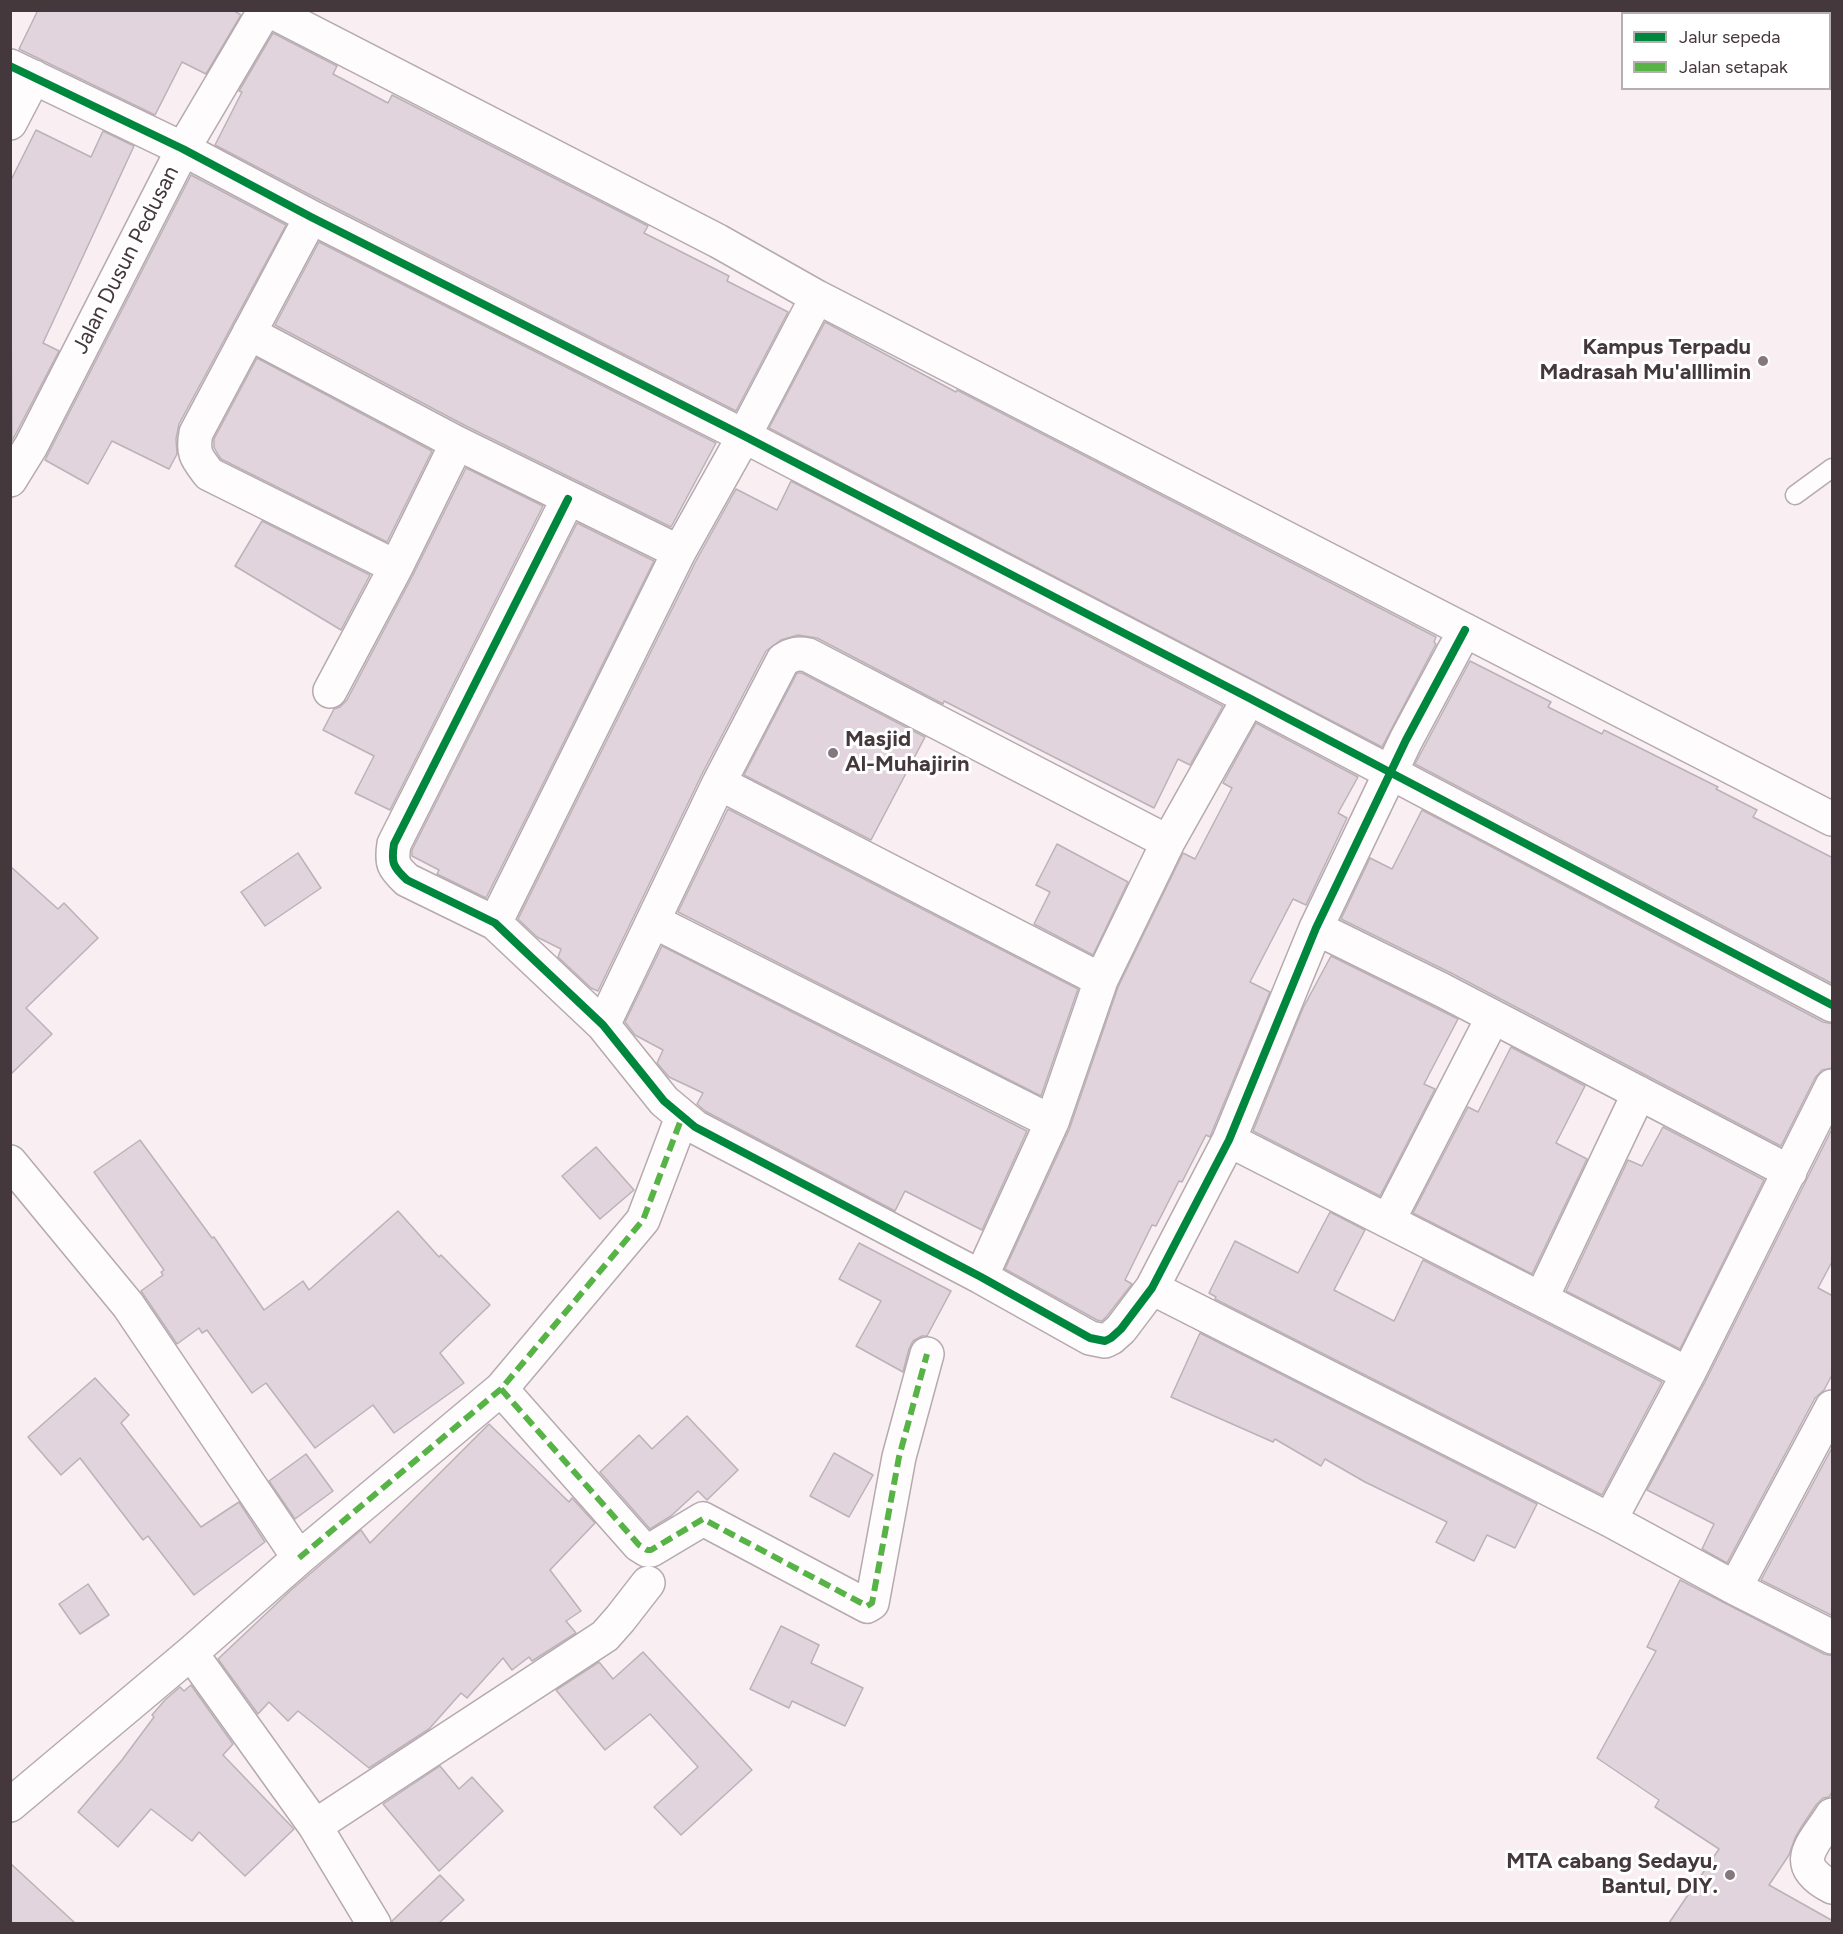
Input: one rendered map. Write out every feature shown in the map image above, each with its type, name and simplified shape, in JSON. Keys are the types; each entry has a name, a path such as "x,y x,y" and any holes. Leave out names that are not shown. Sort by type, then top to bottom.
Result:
{"street":[{"name":"Jalan Dusun Pedusan","path":"10,480 31,446 183,149 267,10"},
{"path":"267,10 718,241 817,297 1833,819"},
{"path":"10,123 22,71 183,149 311,217 744,436 1833,1005"},
{"path":"311,217 196,433 194,447 199,460 209,474 396,567"},
{"path":"495,924 679,552 744,436 817,297"},
{"path":"249,333 457,443 679,552"},
{"path":"330,691 396,567 457,443"},
{"path":"568,499 394,844 392,858 395,870 407,880 495,924 603,1025 664,1101 695,1127 981,1277 1090,1338 1105,1341 1121,1329 1152,1288 1229,1140 1316,928 1406,740 1465,630"},
{"path":"603,1025 719,783 783,660 790,655 800,653 819,661 1168,842"},
{"path":"981,1277 1052,1122 1101,980 1168,842 1249,698"},
{"path":"719,783 1101,980"},
{"path":"653,921 1052,1122"},
{"path":"1316,928 1493,1017 1790,1172"},
{"path":"1388,1221 1493,1017"},
{"path":"1610,1520 1688,1374 1833,1086"},
{"path":"1541,1299 1639,1093"},
{"path":"10,1805 501,1389 643,1220 682,1118"},
{"path":"1229,1140 1688,1374"},
{"path":"10,1162 128,1305 299,1558"},
{"path":"1152,1288 1610,1520 1735,1588 1833,1637"},
{"path":"501,1389 639,1545 647,1550 651,1550 703,1519 867,1606 872,1603 899,1457 927,1354"},
{"path":"1735,1588 1833,1407"},
{"path":"315,1826 605,1636 648,1583"},
{"path":"191,1653 315,1826 374,1923"},
{"path":"1833,1815 1807,1854 1806,1863 1811,1872 1833,1887"}],"lane":[{"path":"1795,495 1833,468"}],"building":[{"path":"38,10 233,10 241,15 206,74 182,62 155,115 19,49"},
{"path":"273,33 337,66 333,74 388,103 392,95 648,226 644,233 729,276 727,281 788,312 736,411 215,145 242,92 239,91"},
{"path":"36,130 91,157 103,131 134,146 43,343 59,351 12,441 10,182"},
{"path":"191,175 286,225 179,424 176,439 177,454 169,469 112,441 88,484 45,460"},
{"path":"319,242 716,443 671,527 466,426 275,325"},
{"path":"825,322 956,392 957,390 1436,637 1434,642 1436,644 1382,747 769,428"},
{"path":"257,358 432,451 387,542 221,459 214,447 214,439"},
{"path":"466,468 543,506 390,810 355,793 374,756 323,730 334,709 347,700"},
{"path":"791,481 1223,706 1190,765 1178,759 1154,808 944,701 943,704 817,638 798,635 781,640 766,651 702,774 598,991 591,988 558,957 561,949 537,937 518,919 696,561 736,489 777,510"},
{"path":"262,521 370,575 341,630 235,566"},
{"path":"577,523 654,561 486,898 437,874 439,870 412,856 412,850"},
{"path":"1470,661 1551,702 1548,707 1602,734 1604,730 1718,787 1716,789 1757,810 1753,817 1833,858 1833,984 1415,764"},
{"name":"Masjid Al-Muhajirin","path":"797,673 802,673 925,737 871,840 744,775"},
{"path":"1256,723 1358,777 1338,813 1347,818 1306,905 1293,899 1250,982 1270,992 1210,1137 1206,1135 1156,1226 1152,1225 1125,1280 1132,1284 1107,1316 1102,1321 1097,1320 1005,1269 1069,1130 1118,987 1183,853 1195,859 1232,788 1223,783"},
{"path":"728,809 1078,989 1041,1096 678,912"},
{"path":"1422,810 1823,1022 1833,1024 1833,1068 1822,1070 1815,1078 1781,1146 1451,973 1341,919 1370,858 1392,869"},
{"path":"1057,844 1128,882 1093,955 1034,924 1050,892 1036,885"},
{"path":"298,853 321,888 265,926 241,892"},
{"path":"10,866 58,909 64,903 98,938 26,1008 52,1034 10,1075"},
{"path":"662,946 1027,1131 982,1230 905,1191 895,1211 705,1111 697,1104 703,1093 669,1077 657,1063 663,1050 635,1035 625,1022"},
{"path":"1331,956 1458,1019 1424,1084 1435,1089 1380,1196 1253,1131 1303,1008"},
{"path":"1511,1047 1585,1086 1556,1143 1587,1159 1532,1274 1413,1213 1468,1107 1478,1112"},
{"path":"1663,1127 1764,1180 1680,1349 1566,1291 1628,1160 1642,1166"},
{"path":"1833,1127 1833,1260 1818,1288 1833,1296 1833,1373 1824,1390 1815,1398 1727,1563 1702,1549 1714,1524 1647,1490 1705,1382"},
{"path":"140,1140 212,1238 214,1237 264,1310 303,1281 309,1290 398,1211 439,1257 441,1255 490,1305 440,1353 464,1383 394,1433 373,1405 315,1448 266,1383 252,1393 207,1330 202,1333 199,1328 177,1344 141,1291 163,1275 161,1272 164,1270 94,1172"},
{"path":"596,1147 634,1190 600,1219 562,1176"},
{"path":"1330,1212 1365,1230 1334,1290 1394,1321 1423,1260 1662,1382 1602,1495 1215,1299 1216,1297 1209,1293 1235,1241 1298,1273"},
{"path":"859,1243 951,1291 927,1336 913,1341 903,1372 856,1346 881,1301 839,1279"},
{"path":"1200,1333 1537,1504 1515,1548 1487,1535 1474,1561 1436,1542 1447,1522 1365,1482 1325,1459 1321,1466 1275,1439 1273,1442 1171,1397"},
{"path":"95,1378 129,1415 121,1423 201,1527 239,1502 265,1542 194,1595 148,1536 143,1540 80,1458 61,1475 28,1437"},
{"path":"687,1416 738,1470 707,1500 698,1491 671,1516 650,1529 600,1472 639,1435 652,1449"},
{"path":"489,1424 569,1502 572,1498 595,1523 550,1570 581,1611 566,1621 576,1633 532,1661 529,1657 512,1670 503,1658 467,1698 461,1693 429,1729 369,1768 298,1711 288,1721 269,1702 258,1714 218,1659 290,1591 361,1530 370,1543"},
{"path":"1833,1446 1833,1616 1761,1580"},
{"path":"834,1453 873,1475 849,1517 810,1496"},
{"path":"306,1454 333,1491 295,1519 269,1481"},
{"path":"1680,1580 1824,1654 1833,1656 1833,1791 1829,1797 1823,1798 1816,1805 1795,1838 1789,1855 1769,1885 1833,1923 1669,1923 1719,1849 1655,1807 1659,1800 1597,1758 1656,1651 1647,1647"},
{"path":"88,1584 109,1615 80,1634 59,1604"},
{"path":"781,1626 819,1645 811,1663 863,1688 845,1726 792,1701 789,1708 750,1689"},
{"path":"643,1652 752,1770 681,1835 654,1807 698,1767 650,1714 605,1750 556,1690 599,1662 613,1679"},
{"path":"191,1685 233,1744 223,1755 294,1829 245,1876 199,1832 192,1841 151,1809 118,1847 78,1812 122,1760 154,1717 152,1715 165,1700 180,1687 184,1691"},
{"path":"440,1766 459,1789 472,1777 503,1811 439,1871 383,1804"},
{"path":"10,1863 75,1923 10,1923"},
{"path":"440,1875 464,1900 439,1923 393,1923 392,1921"}],"marked path":[{"path":"299,1558 501,1389 643,1220 682,1117"},
{"path":"501,1389 639,1545 647,1550 651,1550 703,1519 867,1606 872,1603 899,1457 927,1354"}],"cycle path":[{"path":"10,66 183,149 311,217 744,436 1249,698 1832,1005"},
{"path":"568,499 394,844 393,860 396,868 407,880 495,923 603,1025 664,1101 695,1127 981,1277 1090,1338 1105,1341 1121,1329 1152,1288 1229,1140 1316,928 1406,740 1465,630"}],"place":[{"name":"Kampus Terpadu Madrasah Mu'alllimin","path":"1763,361"},
{"name":"Masjid Al-Muhajirin","path":"833,753"},
{"name":"MTA cabang Sedayu, Bantul, DIY.","path":"1730,1875"}]}
